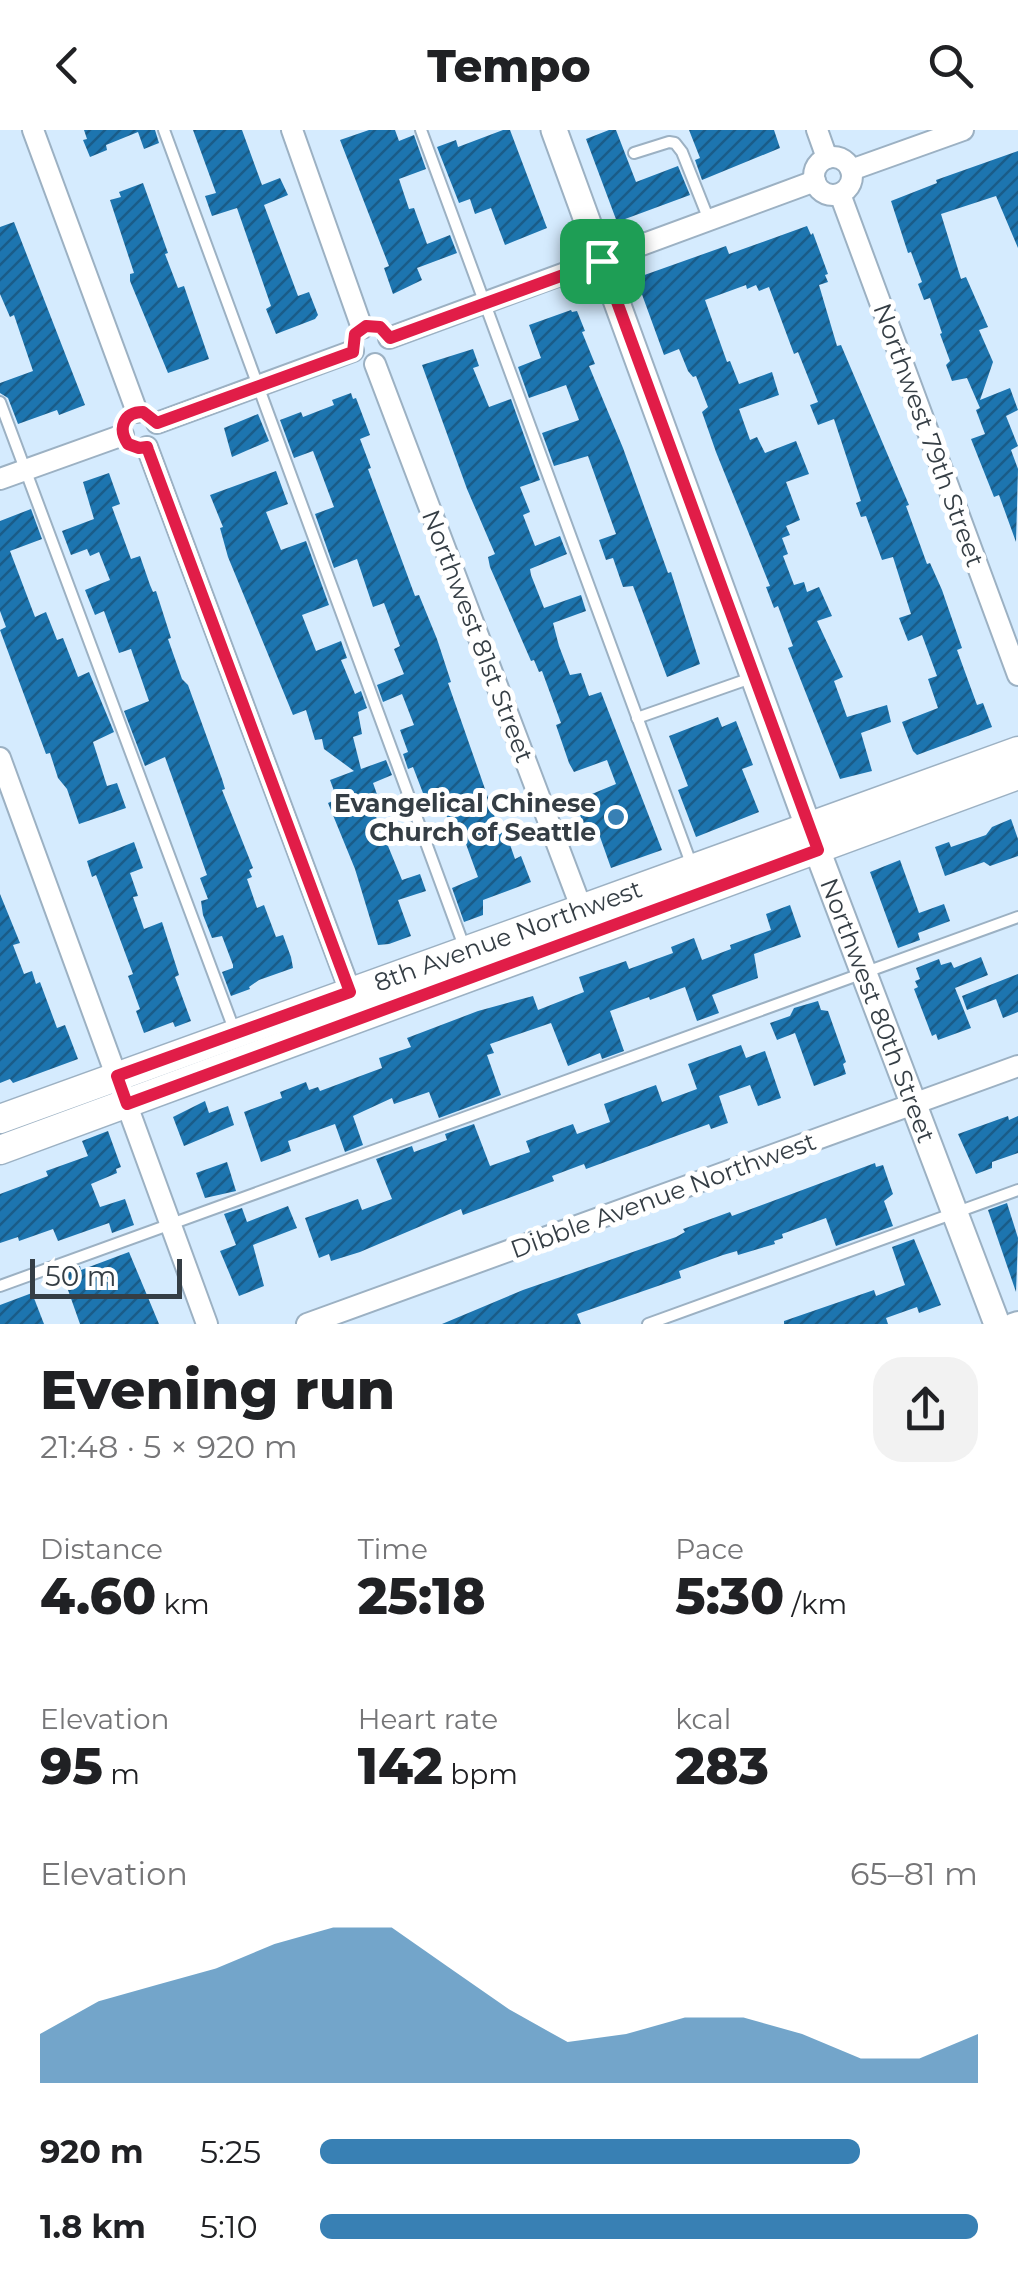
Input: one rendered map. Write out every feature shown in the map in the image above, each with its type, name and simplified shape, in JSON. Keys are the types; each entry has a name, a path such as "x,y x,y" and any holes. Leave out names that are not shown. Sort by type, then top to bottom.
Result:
{"main road":[{"name":"8th Avenue Northwest","path":"0,1150 813,838 1018,752"},
{"name":"8th Avenue Northwest","path":"0,1117 692,867 813,838 1018,775"}],"street":[{"path":"33,130 137,412"},
{"path":"292,130 362,328"},
{"name":"Northwest 80th Street","path":"554,130 813,838 997,1324"},
{"path":"817,130 827,158"},
{"path":"851,170 964,130"},
{"path":"827,158 840,159 851,170 851,184 840,194 825,194 815,182 817,166 827,158"},
{"path":"390,338 815,182"},
{"name":"Northwest 79th Street","path":"840,194 1018,675"},
{"path":"380,327 390,338 389,354 374,364 361,362 353,352 352,339 362,328 380,327"},
{"path":"157,423 353,352"},
{"name":"Northwest 81st Street","path":"374,364 582,907"},
{"path":"137,412 149,414 157,423 157,436 147,447 133,447 123,435 124,422 137,412"},
{"path":"0,479 123,435"},
{"path":"147,447 350,992"},
{"path":"0,758 207,1324"},
{"name":"Dibble Avenue Northwest","path":"308,1324 1018,1066"}],"lane":[{"path":"164,130 465,950"},
{"path":"421,130 692,867"},
{"path":"634,153 675,143 709,221"},
{"path":"0,402 235,1033"},
{"path":"638,718 754,676"},
{"path":"0,1286 1018,917"},
{"path":"648,1324 1018,1190"}],"building":[{"path":"84,130 155,130 159,143 144,149 138,132 106,145 107,150 90,157 83,140 87,139"},
{"path":"193,130 242,130 262,185 280,178 288,195 264,205 298,296 309,292 318,315 315,319 276,334 266,309 271,306 237,208 212,216 205,196 216,193"},
{"path":"369,130 395,130 399,141 414,135 426,169 399,179 409,209 414,208 427,244 450,235 457,253 417,268 422,280 393,294 384,268 389,266 340,140"},
{"path":"510,130 547,228 505,245 491,208 475,214 470,199 459,203 437,147 456,140 458,147"},
{"path":"616,130 636,182 678,166 690,195 617,222 586,139"},
{"path":"689,130 774,130 780,148 702,180 695,160 700,158"},
{"path":"1018,151 1018,248 996,196 941,214 961,279 966,277 988,327 979,330 993,362 980,400 1010,388 1018,410 1006,416 1018,446 1011,450 1018,469 1016,542 999,495 994,497 971,439 985,434 976,410 980,408 967,378 952,381 942,333 930,298 924,300 918,284 922,282 891,201 937,183 936,180"},
{"path":"143,183 168,253 165,254 178,288 184,286 209,359 168,373 130,281 130,274 134,273 110,200"},
{"path":"14,222 85,405 18,424 8,398 0,393 0,383 33,371 14,315 10,317 0,294 0,227"},
{"path":"807,226 828,274 828,282 819,285 837,346 841,345 909,505 906,506 927,564 930,563 942,590 962,648 957,650 977,705 983,703 992,727 917,755 913,751 902,722 938,708 928,679 937,676 922,635 908,641 899,618 911,614 893,557 882,560 866,516 861,517 856,503 861,501 834,419 818,425 810,405 818,402 798,352 794,354 769,287 759,291 756,285 747,289 746,285 705,300 739,384 772,372 779,395 739,409 750,440 757,437 765,453 796,441 809,474 786,482 800,520 786,526 790,535 782,538 788,554 783,556 794,585 804,582 807,592 819,587 832,616 817,621 843,677 834,681 847,717 887,705 891,722 861,733 872,771 840,779 788,648 793,646 778,606 774,608 766,587 770,586 716,452 702,412 708,407 696,376 688,371 679,349 664,355 636,278 726,246 729,254"},
{"path":"577,311 585,331 582,332 595,364 589,366 668,573 671,572 700,664 667,677 633,586 623,587 613,558 606,560 599,540 616,534 588,456 554,466 542,433 579,420 566,385 529,398 518,367 541,358 529,325"},
{"path":"473,349 479,366 473,368 489,407 511,399 540,480 520,487 530,512 523,515 535,546 560,536 567,554 530,569 531,575 544,608 581,595 586,611 553,623 559,646 570,675 581,673 589,696 601,692 662,850 611,868 599,834 588,837 575,801 616,784 607,760 574,772 569,763 556,725 561,723 542,671 531,661 490,567 488,557 495,554 422,365"},
{"path":"351,393 370,435 360,439 371,468 368,469 415,596 419,595 437,639 451,682 448,683 500,832 505,830 515,859 521,856 531,882 483,900 483,915 464,922 452,888 478,877 459,825 451,828 444,809 431,814 413,767 408,769 403,754 408,752 400,730 414,725 402,694 383,702 377,685 404,674 394,649 400,646 384,603 373,607 357,559 334,568 315,514 334,507 313,451 294,458 280,420 301,412 303,417 334,405 332,400"},
{"path":"258,414 269,441 232,457 224,428"},
{"path":"276,471 288,504 266,512 281,550 306,541 329,605 302,615 316,651 341,641 347,658 341,660 355,694 361,691 367,708 358,712 362,734 353,737 361,769 386,760 392,775 373,783 379,800 372,807 402,880 420,874 426,891 398,900 411,936 389,944 378,945 355,869 328,803 337,799 330,780 354,771 324,749 322,739 315,740 306,710 293,715 228,557 220,528 223,527 210,495"},
{"path":"109,473 120,504 112,507 131,559 140,556 153,592 156,591 182,679 188,685 222,779 222,790 253,868 249,870 252,877 247,879 257,908 264,905 276,937 283,935 291,957 293,968 259,980 250,989 231,996 222,972 233,965 222,936 212,938 203,915 201,901 208,899 200,878 207,875 165,757 145,766 124,711 149,701 131,649 119,653 104,611 95,615 85,590 110,580 99,552 90,556 87,549 71,555 62,531 94,519 83,482"},
{"path":"31,509 42,539 10,551 35,617 46,612 57,640 63,638 78,677 89,672 114,732 93,742 107,786 117,783 126,808 79,824 67,789 58,778 50,753 46,754 0,630 6,627 0,611 0,521"},
{"path":"718,717 722,727 736,721 753,765 742,769 759,812 696,837 678,790 688,786 669,736"},
{"path":"1011,819 1018,839 1018,856 990,866 984,862 945,876 935,847 949,842 951,847 986,835 992,827"},
{"path":"134,842 143,868 130,873 138,896 133,897 144,929 162,922 191,1021 175,1027 173,1022 144,1033 128,976 133,974 96,875 92,877 87,861"},
{"path":"900,860 919,913 944,904 950,921 918,933 920,940 898,948 870,872"},
{"path":"0,894 20,943 13,945 24,974 32,971 36,984 40,982 57,1028 65,1025 78,1059 13,1083 10,1079 0,1083"},
{"path":"790,905 801,937 754,954 758,978 712,995 719,1013 697,1021 685,987 650,1000 649,997 610,1011 624,1051 602,1059 600,1053 568,1066 551,1023 490,1044 494,1053 487,1055 501,1095 439,1118 429,1092 394,1104 392,1098 353,1116 363,1145 345,1152 335,1124 288,1141 291,1151 261,1162 244,1112 282,1098 280,1092 306,1082 309,1090 318,1087 320,1091 382,1068 379,1058 411,1047 407,1038 478,1011 533,996 538,1010 584,992 579,977 626,961 629,969 673,953 671,947 694,938 702,960 771,930 766,914"},
{"path":"981,957 988,975 955,988 971,1028 938,1040 936,1034 932,1036 914,989 918,987 915,981 920,979 916,968 939,959 941,965 951,962 954,968"},
{"path":"1018,974 1018,1012 1003,1018 996,999 967,1010 962,996"},
{"path":"818,1001 821,1010 828,1011 846,1062 846,1074 814,1086 795,1033 777,1040 770,1023 790,1016 794,1008"},
{"path":"741,1045 746,1058 765,1051 781,1098 758,1106 750,1085 719,1096 728,1123 711,1129 709,1124 586,1169 584,1164 552,1176 554,1181 463,1215 461,1209 360,1252 331,1261 329,1254 319,1258 305,1218 358,1199 362,1210 392,1199 376,1159 412,1146 414,1152 447,1140 445,1134 474,1124 490,1166 530,1152 526,1141 573,1124 577,1134 610,1122 604,1104 656,1085 662,1102 697,1089 688,1064"},
{"path":"205,1101 209,1113 228,1106 234,1125 184,1146 173,1117"},
{"path":"1008,1116 1009,1120 1018,1116 1018,1153 992,1162 992,1168 976,1174 958,1134"},
{"path":"108,1131 121,1167 116,1169 117,1173 91,1184 100,1207 125,1199 134,1225 112,1233 109,1223 58,1241 53,1229 0,1243 0,1194 88,1156 82,1141"},
{"path":"227,1162 236,1191 205,1198 196,1173"},
{"path":"875,1163 876,1167 883,1165 893,1194 884,1201 893,1226 836,1246 826,1218 782,1234 783,1238 775,1244 738,1255 737,1251 723,1255 679,1271 681,1278 577,1314 581,1324 442,1324 523,1290 676,1237 685,1232 683,1229 730,1212 732,1216"},
{"path":"1007,1203 1018,1238 1016,1292 988,1210"},
{"path":"288,1206 297,1228 253,1245 264,1286 239,1296 220,1251 236,1245 224,1214 242,1208 247,1222"},
{"path":"914,1239 941,1305 919,1313 917,1307 886,1318 888,1324 784,1324 874,1290 876,1296 905,1285 892,1247"},
{"path":"129,1252 159,1324 80,1324 62,1273"},
{"path":"32,1293 44,1324 0,1324 0,1305"}],"place":[{"name":"Evangelical Chinese Church of Seattle","path":"616,817"}],"route":[{"path":"602,261 818,850 127,1104 117,1076 350,992 147,447 128,444 122,432 124,422 132,413 143,412 157,423 353,352 352,339 366,326 380,327 390,338 602,261"}]}
